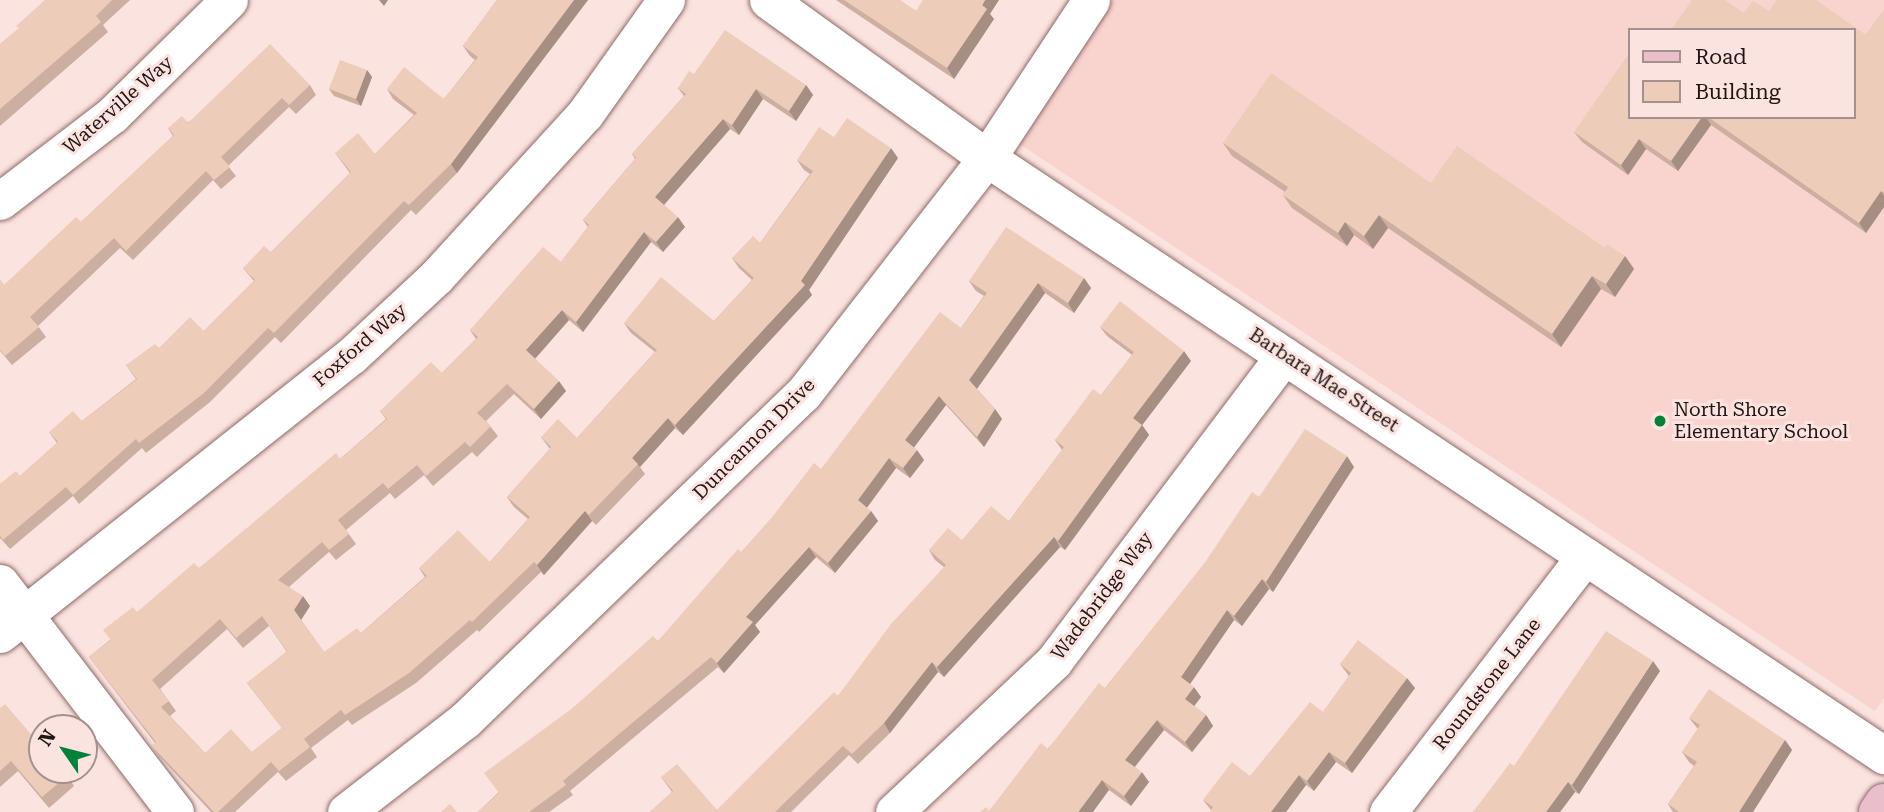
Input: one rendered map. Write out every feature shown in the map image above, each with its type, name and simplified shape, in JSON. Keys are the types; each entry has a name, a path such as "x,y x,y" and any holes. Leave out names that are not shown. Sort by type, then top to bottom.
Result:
{"main road":[{"path":"1878,812 1884,803"}],"street":[{"name":"Waterville Way","path":"0,201 112,115 229,0"},
{"name":"Foxford Way","path":"12,625 351,356 436,277 585,114 666,0"},
{"name":"Barbara Mae Street","path":"768,0 987,158 1284,356 1406,433 1884,755"},
{"name":"Duncannon Drive","path":"346,812 465,720 803,394 987,158 1091,0"},
{"name":"Wadebridge Way","path":"894,812 1054,662 1284,356"},
{"name":"Roundstone Lane","path":"1388,812 1585,556"},
{"path":"0,583 12,625 175,812"}],"shaded area":[{"name":"North Shore Elementary School","path":"1113,0 1884,0 1884,698 1875,711 1018,143"}],"building":[{"path":"45,0 112,0 96,16 101,22 0,109 0,44"},
{"path":"497,0 574,0 451,164 409,205 404,201 274,333 268,328 204,393 139,443 136,439 73,495 66,487 3,540 0,536 0,484 16,471 20,476 58,442 49,432 73,411 82,421 137,379 126,365 155,344 159,348 190,317 204,331 255,280 243,268 264,246 271,252 351,172 335,153 358,133 375,154 417,113 387,89 404,67 444,99 478,57 463,46"},
{"path":"844,0 899,0 916,11 923,0 985,0 982,5 987,9 947,68"},
{"path":"1692,0 1725,0 1744,13 1753,1 1769,11 1777,0 1816,0 1856,28 1672,28"},
{"path":"1884,10 1884,193 1881,191 1859,223 1711,119 1856,119 1856,28 1866,35"},
{"path":"725,30 806,85 789,111 756,89 732,125 723,119 655,197 678,217 656,242 644,232 576,322 562,310 526,350 559,381 534,409 507,384 477,413 491,426 470,447 465,442 426,476 417,465 388,489 383,483 338,520 349,534 329,550 322,542 278,580 303,596 294,610 324,652 357,628 361,633 427,576 419,568 458,530 490,562 530,517 507,497 551,447 541,437 558,419 577,438 657,350 624,323 661,277 714,321 754,278 732,258 753,236 760,243 813,171 797,160 819,127 834,137 847,118 891,148 801,281 805,285 675,425 668,418 632,458 638,464 589,515 585,511 537,565 534,562 472,622 470,620 409,673 345,715 341,710 304,739 310,747 279,771 271,762 218,812 214,812 152,746 156,742 89,657 111,640 103,630 133,607 137,612 194,563 199,568 336,453 340,459 387,419 380,411 431,362 442,373 478,337 470,330 543,247 561,262 589,225 583,220 636,158 632,154 686,94 678,88 689,71 694,74","holes":["262,616 287,651 247,683 282,728 252,752 231,729 205,753 161,707 169,701 152,680 220,619 236,638"]},
{"path":"270,44 310,85 289,105 282,98 221,157 230,167 214,180 206,171 126,251 114,238 30,317 39,327 5,356 0,350 0,280 4,285 76,217 81,222 174,135 168,128 182,116 188,123"},
{"path":"1629,53 1629,119 1701,119 1671,161 1639,139 1621,165 1574,132"},
{"path":"340,60 367,70 356,99 329,89"},
{"path":"1271,73 1431,183 1457,146 1605,248 1607,244 1625,256 1606,284 1592,276 1552,334 1379,215 1364,236 1345,222 1338,233 1283,195 1288,187 1223,143"},
{"path":"1006,227 1084,278 1068,303 1038,283 969,380 995,409 977,437 939,396 905,440 917,450 903,468 889,458 858,500 871,511 828,563 809,547 746,617 753,622 717,663 711,657 563,781 566,785 529,812 478,812 499,793 484,773 574,707 653,636 658,641 738,549 741,552 773,516 814,463 821,469 940,312 961,328 987,293 969,281"},
{"path":"1120,301 1184,351 1133,418 1142,425 1058,541 1054,537 937,667 932,662 884,723 852,754 843,746 775,812 650,812 673,791 661,777 677,764 717,810 834,692 838,696 891,624 946,565 929,550 948,528 962,540 991,506 1009,521 1064,447 1055,440 1093,389 1101,395 1134,352 1100,327"},
{"path":"1305,429 1347,456 1266,582 1262,579 1234,616 1227,610 1181,677 1194,687 1185,699 1206,715 1185,742 1157,720 1125,760 1142,772 1124,796 1102,780 1078,812 980,812 986,807 989,811 1041,743 1048,749 1099,683 1105,688 1206,561 1252,492 1259,497"},
{"path":"1606,631 1653,661 1572,785 1568,782 1546,812 1473,812 1510,763 1514,766"},
{"path":"1358,640 1407,678 1345,763 1329,752 1307,781 1299,775 1271,812 1210,812 1213,807 1203,800 1232,762 1250,776 1310,702 1323,712 1351,673 1340,664"},
{"path":"1709,689 1785,740 1739,812 1679,812 1668,804 1697,762 1682,752 1700,725 1689,718"},
{"path":"5,704 28,731 28,781 11,761 0,771 0,708"},
{"path":"31,784 57,784 42,797"},
{"path":"450,804 457,812 441,812"}],"place":[{"name":"North Shore Elementary School","path":"1660,421"}]}
